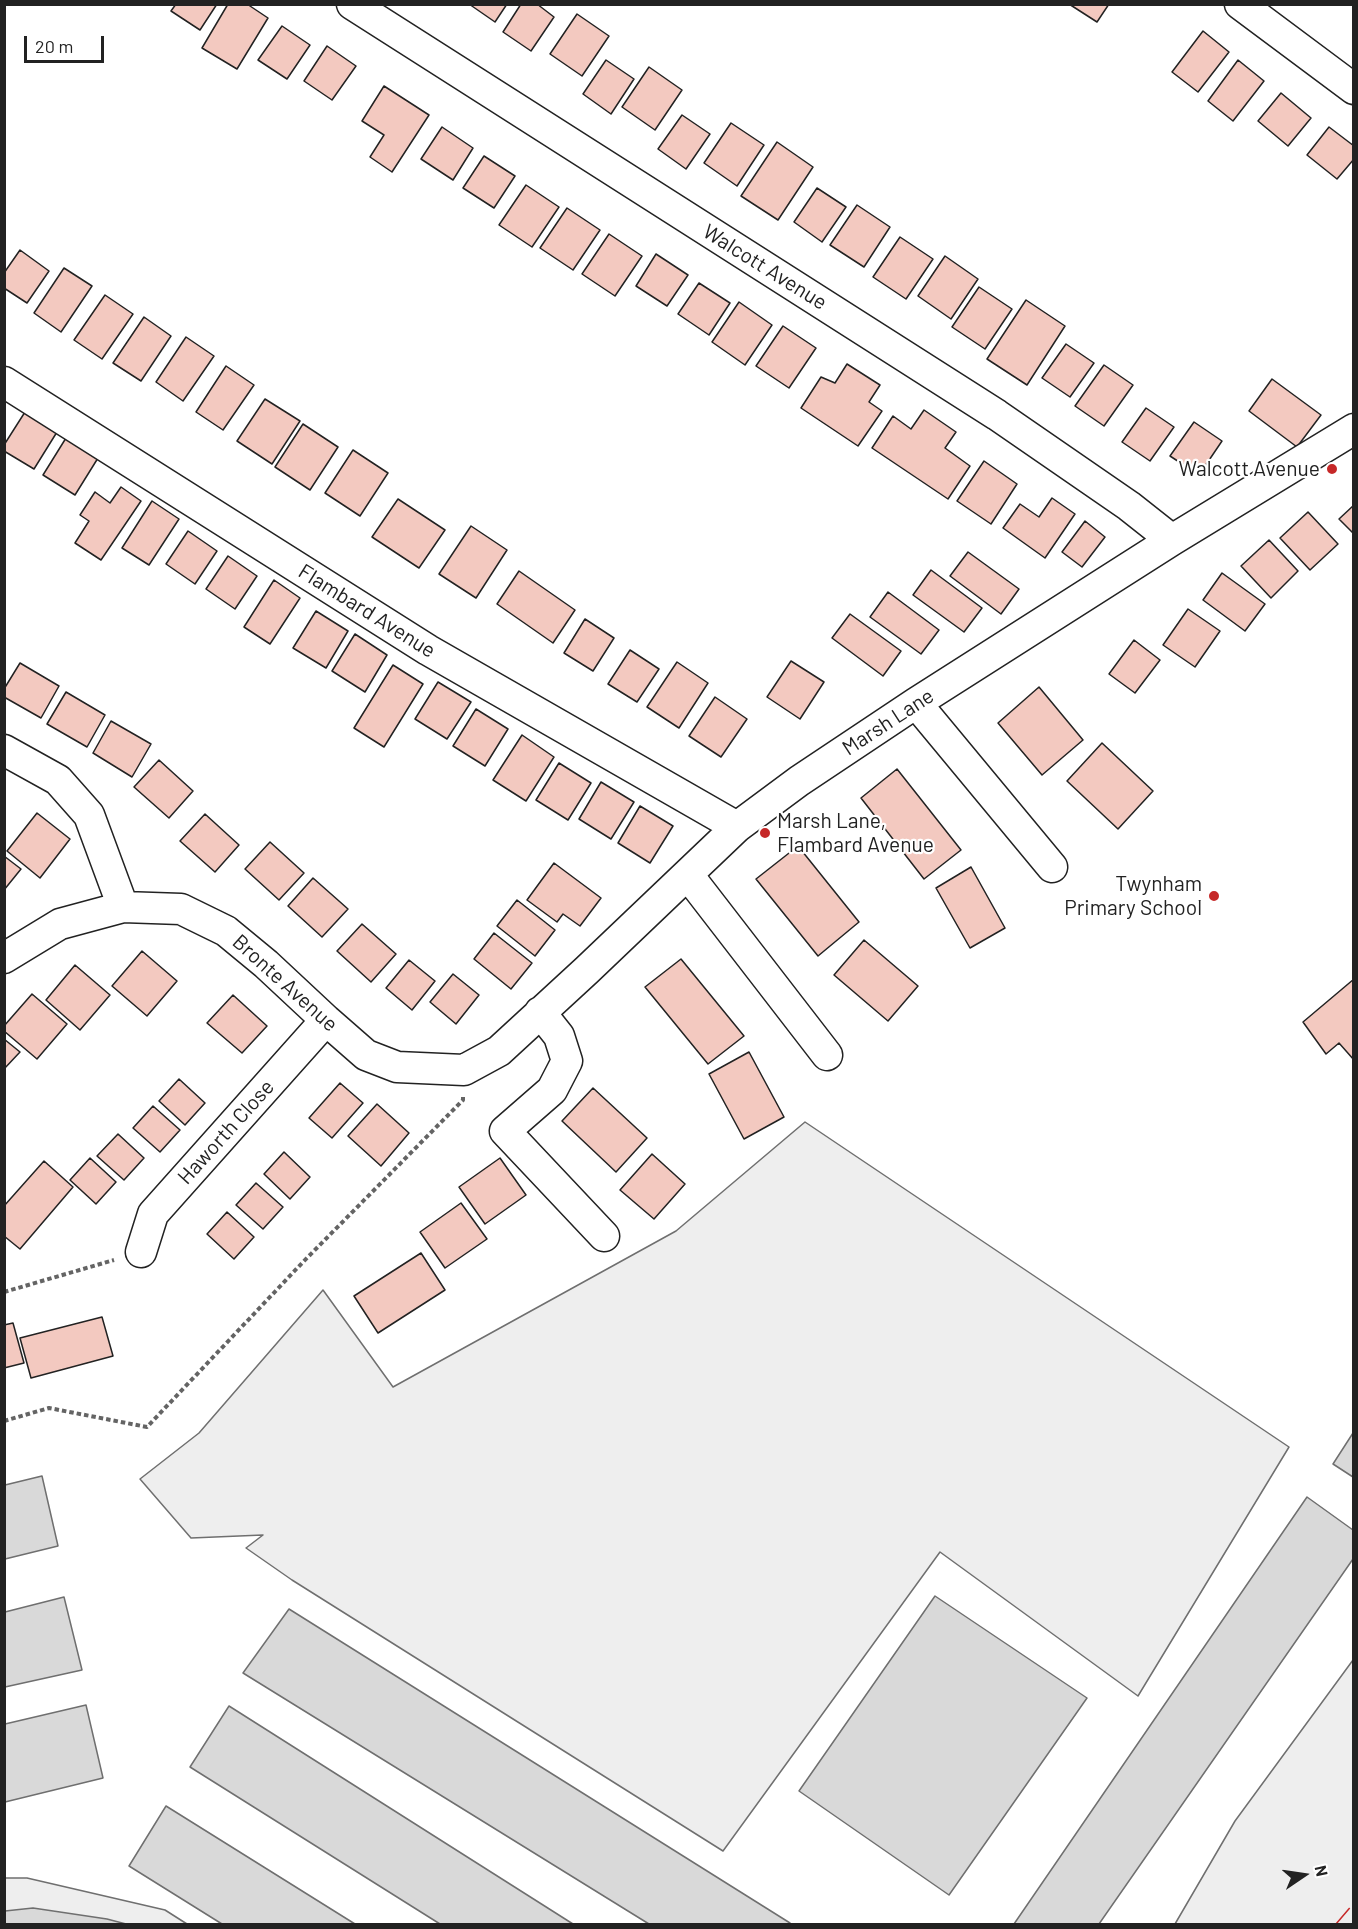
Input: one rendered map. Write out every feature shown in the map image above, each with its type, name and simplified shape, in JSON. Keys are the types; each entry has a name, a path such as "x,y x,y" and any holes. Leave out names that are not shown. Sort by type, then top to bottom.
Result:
{"street":[{"name":"Walcott Avenue","path":"352,4 998,415 1129,506 1172,540"},
{"path":"1240,4 1353,89"},
{"name":"Flambard Avenue","path":"4,382 428,650 737,827"},
{"name":"Marsh Lane","path":"464,1070 499,1051 737,827 799,780 1172,540 1351,435"},
{"path":"916,703 1052,867"},
{"path":"4,750 58,780 88,815 123,908"},
{"path":"688,875 827,1055"},
{"name":"Bronte Avenue","path":"4,958 60,924 123,908 181,909 226,931 366,1054 397,1067 464,1070"},
{"path":"540,1012 559,1036 567,1061 552,1090 504,1131 604,1236"},
{"name":"Haworth Close","path":"141,1252 153,1214 326,1020"}],"path":[{"path":"4,1421 49,1408 147,1427 311,1253 463,1100 464,1070"},
{"path":"4,1292 141,1252"}],"shaded area":[{"path":"805,1122 1289,1447 1138,1696 940,1552 723,1851 292,1580 246,1548 263,1535 191,1538 140,1479 199,1433 323,1290 393,1387 676,1231"},
{"path":"1353,1433 1354,1477 1333,1464"},
{"path":"42,1476 58,1546 5,1559 5,1485"},
{"path":"1307,1497 1353,1530 1353,1559 1099,1924 1014,1924"},
{"path":"935,1596 1087,1698 949,1895 799,1791"},
{"path":"64,1597 82,1670 5,1687 5,1612"},
{"path":"289,1609 790,1923 649,1924 243,1673"},
{"path":"1353,1660 1353,1924 1175,1924 1235,1821"},
{"path":"86,1705 103,1778 5,1802 5,1724"},
{"path":"229,1706 573,1924 440,1924 190,1767"},
{"path":"166,1806 355,1924 222,1924 129,1866"},
{"path":"4,1878 27,1878 165,1910 187,1924 5,1924"},
{"path":"33,1908 126,1924 5,1924 5,1911"}],"building":[{"path":"176,4 217,4 200,30 171,11"},
{"path":"228,4 247,4 268,18 237,69 202,48"},
{"path":"469,4 507,4 495,22"},
{"path":"521,4 537,4 554,17 531,51 503,32"},
{"path":"1069,4 1109,4 1097,22"},
{"path":"577,14 609,36 582,76 550,54"},
{"path":"282,26 310,45 287,79 258,60"},
{"path":"1203,31 1229,52 1198,92 1172,72"},
{"path":"327,46 356,66 332,100 304,81"},
{"path":"606,60 634,79 611,114 583,94"},
{"path":"1238,60 1264,81 1233,121 1208,101"},
{"path":"649,67 682,90 655,130 622,107"},
{"path":"384,86 429,115 392,172 370,157 384,135 362,121"},
{"path":"1281,93 1311,118 1288,146 1258,121"},
{"path":"682,115 710,134 686,169 658,149"},
{"path":"731,123 764,145 737,186 704,163"},
{"path":"442,127 473,148 453,180 421,159"},
{"path":"1329,127 1354,146 1354,159 1337,179 1307,155"},
{"path":"777,142 813,167 778,220 741,196"},
{"path":"484,156 515,176 494,208 463,188"},
{"path":"526,185 559,207 532,247 499,225"},
{"path":"817,188 846,207 822,242 794,222"},
{"path":"857,205 890,227 864,267 830,245"},
{"path":"567,208 600,230 573,270 540,248"},
{"path":"609,234 642,256 615,296 582,274"},
{"path":"900,237 933,259 906,299 873,277"},
{"path":"20,250 49,271 27,303 4,288 4,273"},
{"path":"656,254 688,275 667,306 636,286"},
{"path":"945,256 978,279 951,319 918,296"},
{"path":"64,268 92,286 61,332 34,313"},
{"path":"699,283 730,303 709,335 678,314"},
{"path":"979,287 1012,309 985,349 952,327"},
{"path":"105,295 133,314 102,359 74,340"},
{"path":"1026,300 1065,326 1027,385 987,359"},
{"path":"739,302 772,325 745,365 712,342"},
{"path":"144,317 171,336 141,381 113,363"},
{"path":"783,326 816,348 789,388 756,366"},
{"path":"186,337 214,356 183,401 156,382"},
{"path":"1066,344 1094,363 1070,397 1042,378"},
{"path":"847,364 880,385 869,402 882,411 858,446 801,408 821,377 835,383"},
{"path":"1104,365 1133,385 1104,426 1075,406"},
{"path":"226,366 254,385 223,430 196,412"},
{"path":"1272,379 1321,415 1297,447 1249,411"},
{"path":"265,399 300,421 272,464 237,441"},
{"path":"1146,408 1174,427 1150,461 1122,442"},
{"path":"924,410 956,432 945,448 970,466 948,499 872,448 893,416 911,429"},
{"path":"25,412 57,432 34,469 4,451 4,445"},
{"path":"1194,422 1222,441 1199,475 1170,456"},
{"path":"303,424 338,447 310,490 275,467"},
{"path":"66,438 98,458 75,495 43,475"},
{"path":"353,450 388,473 360,516 325,493"},
{"path":"984,461 1017,484 991,524 957,501"},
{"path":"121,487 141,501 101,560 75,543 89,521 80,515 95,492 110,503"},
{"path":"1052,498 1075,514 1045,558 1003,528 1020,504 1039,517"},
{"path":"398,499 445,530 419,568 372,537"},
{"path":"152,501 179,519 149,565 122,548"},
{"path":"1354,505 1354,534 1339,519"},
{"path":"1308,512 1338,544 1310,570 1280,538"},
{"path":"1085,521 1105,537 1082,567 1062,552"},
{"path":"471,526 507,550 476,598 439,574"},
{"path":"188,531 217,551 195,584 166,564"},
{"path":"1269,540 1298,571 1271,598 1241,566"},
{"path":"968,552 1019,589 1001,614 950,576"},
{"path":"228,556 257,576 235,609 206,589"},
{"path":"931,570 982,608 964,632 913,595"},
{"path":"519,571 575,610 553,643 497,604"},
{"path":"1222,573 1265,604 1245,631 1203,600"},
{"path":"274,580 300,598 270,644 244,627"},
{"path":"888,592 939,630 921,654 870,617"},
{"path":"1188,609 1220,631 1195,667 1163,645"},
{"path":"316,611 348,631 326,668 293,648"},
{"path":"850,614 901,651 883,676 832,638"},
{"path":"585,619 614,638 593,671 564,653"},
{"path":"355,634 387,655 365,692 332,671"},
{"path":"1134,640 1160,660 1135,693 1109,674"},
{"path":"630,650 659,669 637,702 608,684"},
{"path":"791,661 824,682 800,719 767,697"},
{"path":"677,662 708,683 679,728 647,707"},
{"path":"20,663 59,686 41,718 4,697 4,689"},
{"path":"393,665 423,684 384,747 354,728"},
{"path":"438,682 471,702 447,739 415,719"},
{"path":"1039,687 1083,740 1042,775 998,723"},
{"path":"66,692 105,715 87,747 47,724"},
{"path":"715,697 747,719 721,757 689,736"},
{"path":"476,709 508,729 485,766 453,746"},
{"path":"111,721 151,744 132,777 93,753"},
{"path":"522,735 554,757 526,801 493,780"},
{"path":"1102,743 1153,791 1118,829 1067,781"},
{"path":"159,760 193,791 169,818 134,787"},
{"path":"559,763 591,783 568,820 536,800"},
{"path":"897,769 961,850 924,879 861,798"},
{"path":"601,782 634,802 611,839 579,819"},
{"path":"640,806 673,826 650,863 618,843"},
{"path":"37,813 70,839 40,878 7,851"},
{"path":"205,814 239,845 215,872 180,841"},
{"path":"270,842 304,873 279,900 245,869"},
{"path":"798,846 859,922 818,956 756,879"},
{"path":"4,856 21,869 4,890"},
{"path":"554,863 601,898 580,926 563,914 557,922 527,900"},
{"path":"971,867 1005,928 970,948 936,888"},
{"path":"313,878 348,909 322,937 288,906"},
{"path":"517,900 555,930 535,956 497,926"},
{"path":"362,924 396,954 371,982 337,951"},
{"path":"494,933 532,963 511,989 474,959"},
{"path":"864,940 918,986 888,1021 834,975"},
{"path":"142,951 177,981 147,1016 112,986"},
{"path":"681,959 744,1036 708,1064 645,987"},
{"path":"409,960 435,981 412,1010 386,988"},
{"path":"75,965 110,995 80,1030 46,1000"},
{"path":"453,974 479,995 456,1024 430,1002"},
{"path":"1354,979 1354,1060 1339,1043 1326,1054 1303,1022"},
{"path":"32,994 67,1024 37,1059 4,1031 4,1026"},
{"path":"233,995 267,1026 242,1053 207,1023"},
{"path":"4,1039 20,1052 4,1069"},
{"path":"749,1052 784,1117 744,1139 709,1074"},
{"path":"179,1079 205,1103 185,1125 159,1101"},
{"path":"340,1083 363,1103 332,1138 309,1118"},
{"path":"593,1088 647,1138 616,1172 562,1121"},
{"path":"377,1104 409,1133 381,1166 348,1136"},
{"path":"153,1106 180,1130 160,1152 133,1128"},
{"path":"118,1134 144,1158 124,1180 97,1156"},
{"path":"284,1152 310,1177 290,1199 264,1174"},
{"path":"652,1154 685,1184 654,1219 620,1190"},
{"path":"90,1158 116,1182 96,1204 70,1180"},
{"path":"500,1158 526,1195 485,1224 459,1187"},
{"path":"44,1161 73,1187 20,1249 4,1236 4,1206"},
{"path":"256,1183 283,1207 263,1229 236,1205"},
{"path":"461,1203 487,1239 445,1268 420,1232"},
{"path":"227,1212 254,1237 234,1259 207,1234"},
{"path":"421,1253 445,1290 378,1333 354,1296"},
{"path":"102,1317 113,1356 31,1378 20,1338"},
{"path":"13,1323 24,1363 4,1368 4,1325"}],"power":[{"path":"1336,1924 1354,1903"}],"place":[{"name":"Walcott Avenue","path":"1332,469"},
{"name":"Marsh Lane, Flambard Avenue","path":"765,833"},
{"name":"Twynham Primary School","path":"1214,896"}]}
